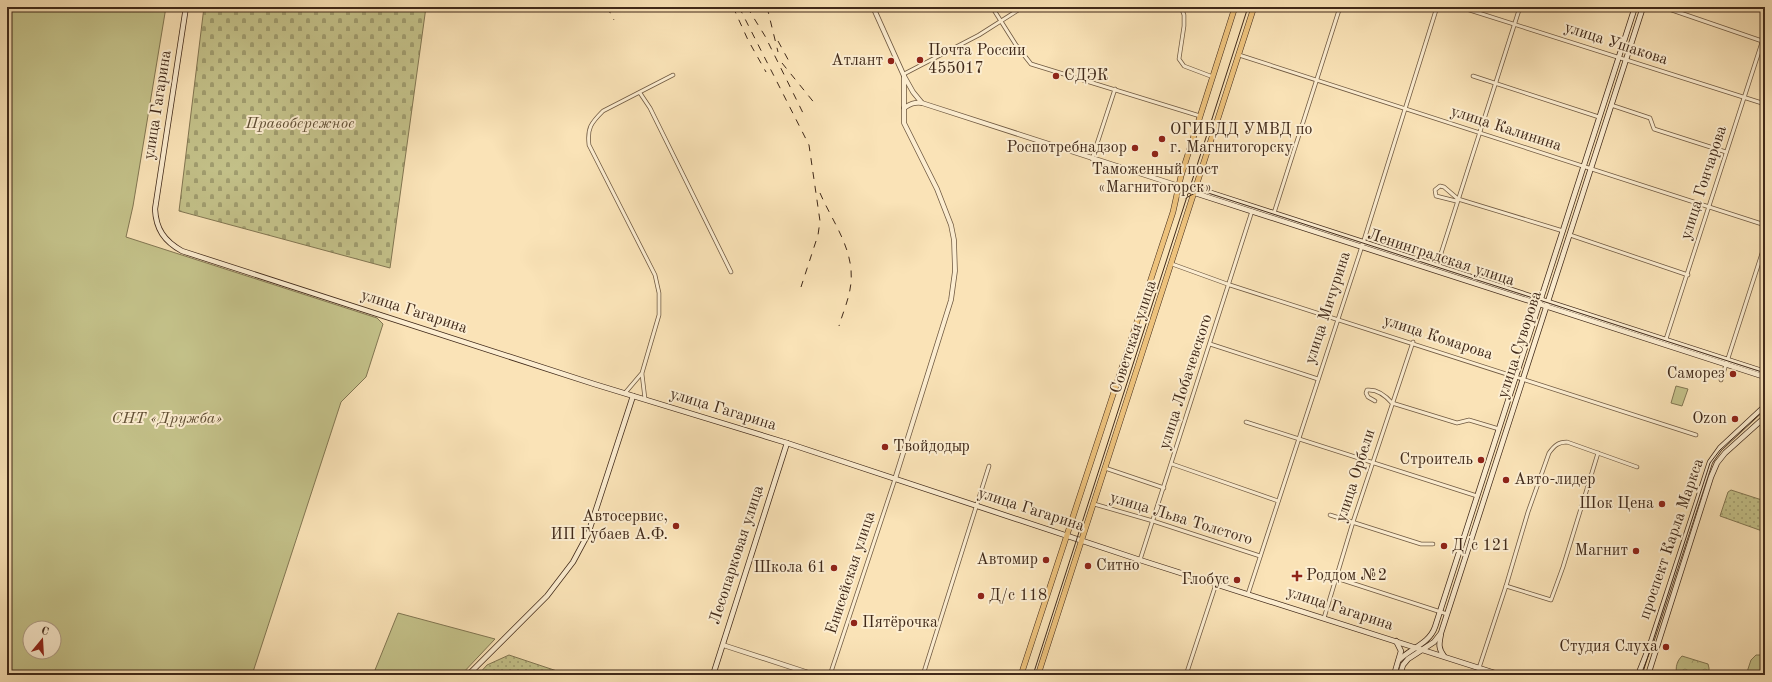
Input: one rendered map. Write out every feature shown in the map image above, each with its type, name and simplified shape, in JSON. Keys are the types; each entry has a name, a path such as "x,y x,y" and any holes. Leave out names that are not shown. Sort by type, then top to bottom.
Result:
{"main road":[{"name":"улица Гагарина","path":"186,7 155,205 160,232 169,243 182,251 787,444 1140,560 1501,675"},
{"name":"Советская улица","path":"1021,675 1173,212 1179,186 1200,116 1235,7"},
{"name":"Советская улица","path":"1038,675 1196,191 1254,7"},
{"name":"улица Суворова","path":"1399,660 1431,636 1440,612 1635,7"},
{"name":"улица Суворова","path":"1400,675 1405,661 1434,642 1441,633 1643,7"},
{"name":"Ленинградская улица","path":"1179,186 1274,213 1540,302 1666,339 1765,377"},
{"name":"Ленинградская улица","path":"1196,191 1252,211 1437,266 1540,302"},
{"name":"Ленинградская улица","path":"1547,304 1726,362 1765,372"},
{"path":"468,675 547,596 573,562 588,534 633,396"},
{"name":"проспект Карла Маркса","path":"1638,675 1651,642 1707,468 1716,452 1765,406"},
{"name":"проспект Карла Маркса","path":"1648,675 1717,463 1725,453 1765,417"},
{"name":"Лесопарковая улица","path":"713,675 787,444"},
{"path":"1480,487 1487,489"},
{"path":"1441,633 1438,645 1439,650 1444,656"},
{"path":"1394,675 1401,650 1399,644 1395,640"}],"street":[{"path":"873,7 904,75 913,92 922,103"},
{"path":"992,7 1016,45 1031,64 1200,116"},
{"path":"904,75 979,35 1023,7"},
{"path":"1181,7 1184,15 1179,59 1180,63 1213,77"},
{"path":"1274,213 1340,7"},
{"name":"улица Мичурина","path":"1248,594 1363,244 1437,7"},
{"name":"улица Ушакова","path":"1460,7 1619,56 1765,104"},
{"path":"1437,266 1520,7"},
{"path":"1663,7 1762,41"},
{"name":"улица Гончарова","path":"1666,339 1765,33"},
{"name":"улица Калинина","path":"1239,55 1405,110 1480,132 1583,167 1765,225"},
{"path":"645,399 642,373 659,315 659,293 655,275 589,145 588,133 594,120 603,111 673,75"},
{"path":"895,479 951,300 955,271 955,253 951,225 937,189 904,123 904,75"},
{"path":"1473,76 1599,117"},
{"path":"1092,159 1115,90"},
{"path":"640,93 650,108 732,272"},
{"path":"904,108 909,104 916,102 922,103"},
{"name":"Ленинградская улица","path":"922,103 1179,186"},
{"path":"1611,105 1650,118 1654,130 1726,152"},
{"path":"1458,199 1456,201 1440,198 1436,196 1435,190 1440,186 1444,187 1458,199 1563,231"},
{"name":"улица Лобачевского","path":"1140,560 1230,285 1252,211"},
{"path":"1570,235 1688,274"},
{"path":"1721,380 1765,244"},
{"name":"улица Комарова","path":"1172,264 1230,285 1413,342 1696,435"},
{"name":"улица Орбели","path":"1324,618 1353,522 1413,342"},
{"path":"1210,344 1318,379"},
{"path":"625,393 642,373"},
{"path":"1375,401 1368,397 1366,393 1367,390 1378,392 1388,397 1392,403 1457,423 1474,421 1499,429"},
{"path":"1246,422 1298,440 1374,462 1477,496"},
{"path":"1479,668 1528,512 1549,453 1555,446 1562,442 1567,442 1637,466"},
{"path":"1506,586 1551,600 1563,567 1598,453"},
{"path":"1172,464 1278,501"},
{"path":"923,675 989,466"},
{"path":"1105,468 1164,488"},
{"name":"Енисейская улица","path":"830,675 895,479"},
{"name":"улица Льва Толстого","path":"1094,504 1153,521 1260,556"},
{"path":"1330,515 1421,544 1433,544"},
{"path":"1336,578 1447,614"},
{"path":"1186,675 1216,584"},
{"path":"722,645 797,672 816,675"}],"green space":[{"name":"СНТ «Дружба»","path":"7,7 166,7 133,206 126,237 377,318 383,324 366,377 341,402 252,675 7,675"},
{"name":"Правобережное","path":"204,7 426,7 390,268 179,211"},
{"path":"1676,386 1688,389 1682,406 1671,403"},
{"path":"1731,490 1765,501 1765,532 1720,516 1728,492"},
{"path":"398,613 495,639 461,675 373,675"},
{"path":"509,655 560,672 558,675 478,675 487,665"},
{"path":"1756,655 1765,655 1765,675 1746,675 1751,660"},
{"path":"1682,656 1708,664 1709,675 1677,675 1677,664"}],"tram line":[{"path":"1033,675 1248,7"},
{"path":"1186,198 1195,193 1205,192 1765,373"},
{"path":"1642,675 1710,463 1720,450 1765,409"}],"railway":[{"path":"607,7 614,20"},
{"path":"733,7 748,40 766,72"},
{"path":"739,7 809,145 820,221 818,235 801,287"},
{"path":"747,7 765,36 805,117"},
{"path":"767,7 778,52"},
{"path":"778,41 791,65"},
{"path":"782,63 816,105"},
{"path":"820,193 846,247 851,270 849,293 839,326"}],"place":[{"name":"Почта России 455017","path":"920,60"},
{"name":"Атлант","path":"891,61"},
{"name":"СДЭК","path":"1056,76"},
{"name":"ОГИБДД УМВД по г. Магнитогорску","path":"1162,139"},
{"name":"Роспотребнадзор","path":"1135,148"},
{"name":"Таможенный пост «Магнитогорск»","path":"1155,154"},
{"name":"Саморез","path":"1733,374"},
{"name":"Ozon","path":"1735,419"},
{"name":"Твойдодыр","path":"885,447"},
{"name":"Строитель","path":"1481,460"},
{"name":"Авто-лидер","path":"1506,480"},
{"name":"Шок Цена","path":"1662,504"},
{"name":"Автосервис, ИП Губаев А.Ф.","path":"676,526"},
{"name":"Д/с 121","path":"1444,546"},
{"name":"Магнит","path":"1636,551"},
{"name":"Автомир","path":"1046,560"},
{"name":"Ситно","path":"1088,566"},
{"name":"Школа 61","path":"834,568"},
{"name":"Роддом №2","path":"1297,576"},
{"name":"Глобус","path":"1237,580"},
{"name":"Д/с 118","path":"981,596"},
{"name":"Пятёрочка","path":"854,623"},
{"name":"Студия Слуха","path":"1666,647"}]}
